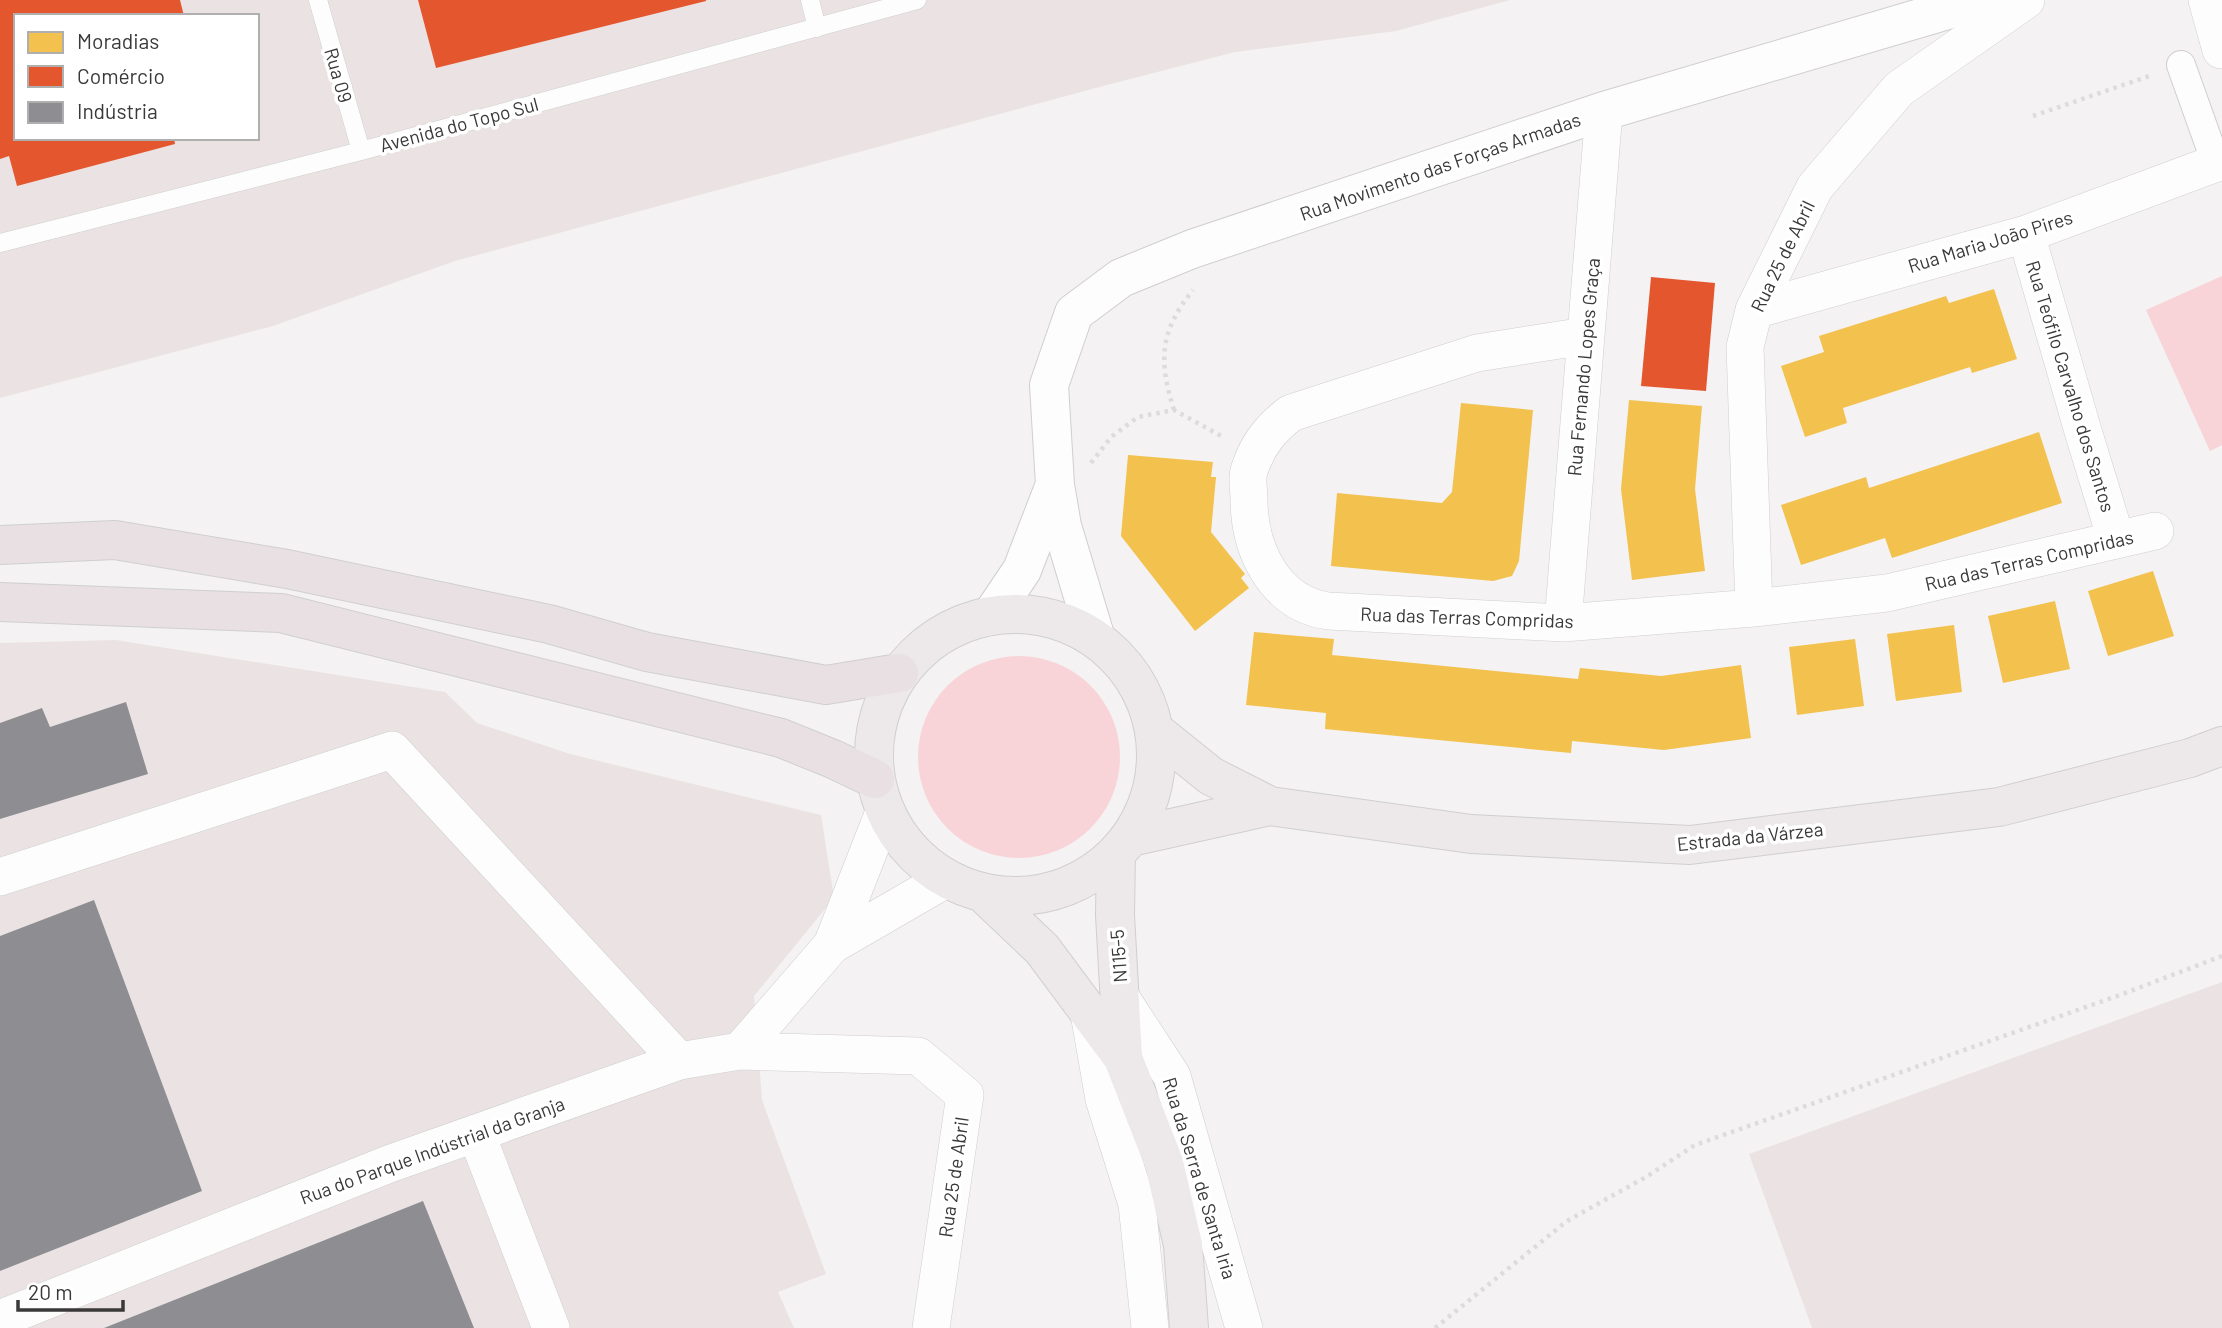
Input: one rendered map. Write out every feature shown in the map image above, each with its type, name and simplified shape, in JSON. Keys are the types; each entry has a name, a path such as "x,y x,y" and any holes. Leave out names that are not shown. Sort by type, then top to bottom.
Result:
{"highway":[{"path":"0,545 115,540 286,569 549,624 647,652 826,685 899,673"},
{"path":"0,566 87,563 286,569"},
{"path":"0,601 282,613 781,738 833,759 880,795"}],"main road":[{"path":"1027,615 1064,622 1096,639 1123,665 1143,696 1154,731 1156,768 1148,804 1124,845 1077,882 1032,896 984,893 946,879 910,851 880,795 873,742 882,706 899,673 924,646 956,627 991,616 1027,615"},
{"name":"Estrada da Várzea","path":"1154,731 1211,776 1270,806 1471,834 1690,845 1999,807 2190,758 2222,746"},
{"name":"Estrada da Várzea","path":"1124,845 1270,806"},
{"name":"N115-5","path":"1105,1006 1124,845"},
{"path":"984,893 1105,1006 1164,1163 1183,1245 1189,1328"}],"street":[{"name":"Rua Movimento das Forças Armadas","path":"1096,639 1062,526 1055,485 1049,385 1074,313 1121,278 1225,238 1604,111 1989,0"},
{"name":"Rua 25 de Abril","path":"1754,608 1745,347 1754,310 1815,187 1899,89 2026,0"},
{"path":"2207,0 2221,50"},
{"path":"2181,65 2219,162"},
{"name":"Rua Fernando Lopes Graça","path":"1563,623 1604,111"},
{"name":"Rua Maria João Pires","path":"1754,310 2026,234 2219,162"},
{"name":"Rua Teófilo Carvalho dos Santos","path":"2026,234 2116,539"},
{"name":"Rua das Terras Compridas","path":"1585,336 1477,353 1291,413 1265,436 1248,470 1248,522 1265,568 1284,591 1317,610 1563,623 1754,608 1887,593 2155,531"},
{"name":"Rua Movimento das Forças Armadas","path":"991,616 1023,570 1055,485"},
{"path":"0,877 391,750 679,1061"},
{"path":"832,945 880,795"},
{"path":"740,1051 832,945 946,879"},
{"path":"1105,1006 1104,1099 1137,1204 1150,1328"},
{"name":"Rua da Serra de Santa Iria","path":"1105,1006 1172,1076 1244,1328"},
{"name":"Rua 25 de Abril","path":"740,1051 918,1056 965,1095 931,1328"},
{"name":"Rua do Parque Indústrial da Granja","path":"0,1319 389,1164 679,1061 740,1051"},
{"path":"476,1133 551,1328"}],"lane":[{"name":"Rua 09","path":"318,0 361,151"},
{"path":"810,0 817,28"},
{"name":"Avenida do Topo Sul","path":"0,243 361,151 917,0"}],"path":[{"path":"2033,116 2181,65"},
{"path":"1174,410 1165,380 1166,335 1178,309 1205,276 1225,238"},
{"path":"1055,485 1088,467 1111,437 1138,417 1174,410 1256,454"},
{"path":"1436,1328 1567,1221 1646,1177 1695,1145 2120,995 2222,956"}],"shaded area":[{"path":"0,0 1510,0 1396,31 1235,52 1107,85 455,261 273,326 0,398"},
{"path":"2222,276 2222,445 2210,451 2146,310"},
{"path":"116,640 445,692 477,723 570,754 821,815 834,898 754,996 762,1100 826,1274 778,1292 794,1328 0,1328 0,643"},
{"path":"1019,656 1058,663 1091,685 1113,718 1120,757 1113,796 1091,829 1058,851 1019,858 980,851 947,829 925,796 918,757 925,718 947,685 980,663"},
{"path":"2222,982 2222,1328 1812,1328 1749,1154"}],"building: Moradias":[{"path":"1994,289 2017,359 1972,373 1970,367 1843,408 1847,423 1805,437 1781,366 1824,352 1819,336 1946,296 1949,303"},
{"path":"1629,400 1702,406 1695,489 1705,571 1632,580 1621,489"},
{"path":"1461,403 1533,410 1519,561 1512,576 1493,581 1331,566 1337,493 1442,503 1452,492"},
{"path":"2039,432 2062,503 1892,558 1885,538 1801,565 1781,505 1866,477 1869,488"},
{"path":"1128,455 1213,462 1211,477 1216,477 1211,532 1245,574 1241,578 1249,588 1195,631 1121,536"},
{"path":"2153,571 2174,636 2108,656 2088,591"},
{"path":"2055,601 2070,669 2003,683 1988,616"},
{"path":"1954,625 1962,692 1896,701 1887,634"},
{"path":"1254,632 1334,639 1332,655 1578,679 1580,668 1661,676 1741,665 1751,738 1664,750 1572,741 1571,753 1325,729 1326,713 1246,705"},
{"path":"1855,639 1864,706 1797,715 1789,647"}],"building: Comércio":[{"path":"0,0 180,0 184,14 14,14 14,140 174,140 175,144 17,186 9,156 0,159"},
{"path":"418,0 706,0 706,1 436,68"},
{"path":"1651,277 1715,283 1706,391 1641,386"}],"building: Indústria":[{"path":"126,702 148,774 0,819 0,723 42,708 50,727"},
{"path":"94,900 202,1191 0,1271 0,936"},
{"path":"423,1201 474,1328 104,1328"}]}
